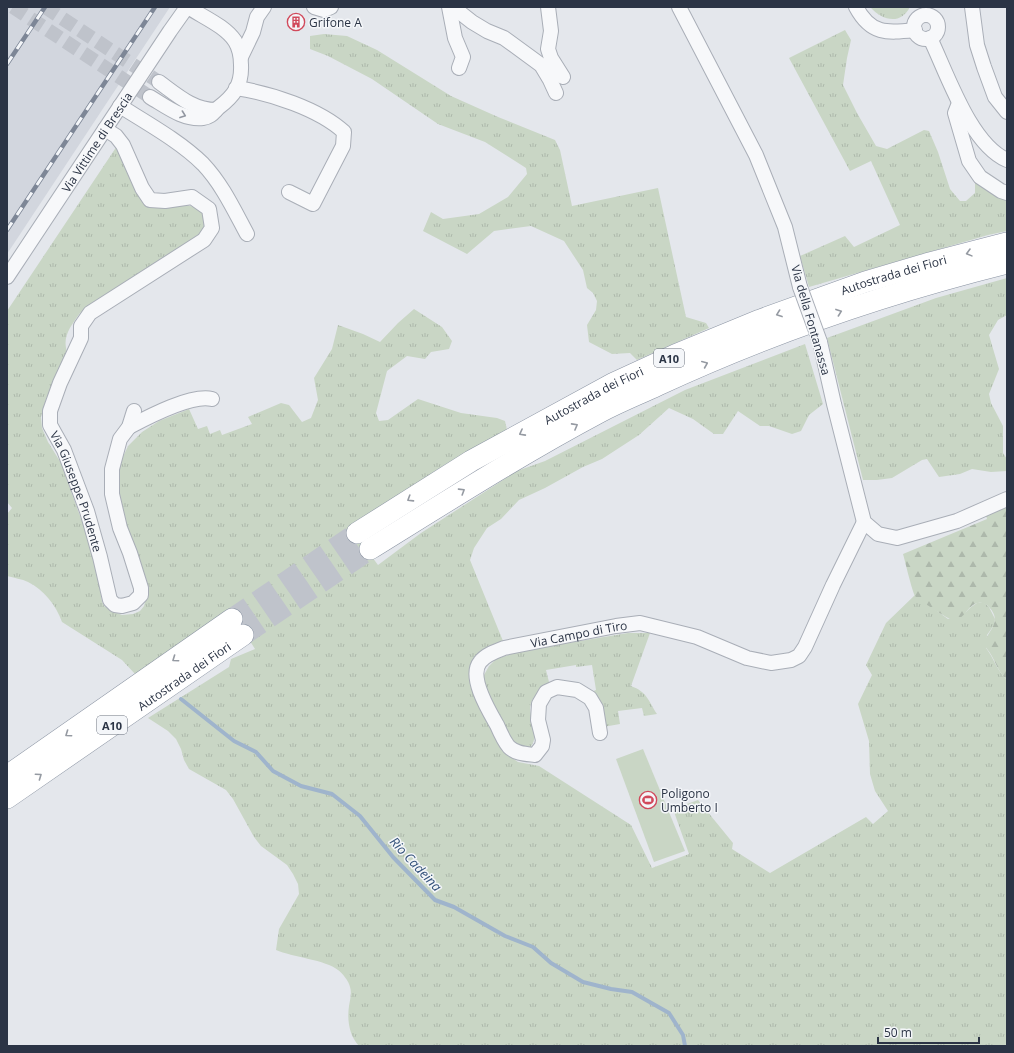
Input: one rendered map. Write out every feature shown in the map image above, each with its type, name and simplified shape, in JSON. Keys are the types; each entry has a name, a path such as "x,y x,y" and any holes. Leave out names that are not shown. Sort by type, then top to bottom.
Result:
{"highway":[{"name":"Autostrada dei Fiori","path":"357,533 471,460 614,383 675,355 760,320 865,282 926,264 1007,243"},
{"name":"Autostrada dei Fiori","path":"370,549 484,477 602,412 684,373 798,327 872,300 1007,262"},
{"name":"Autostrada dei Fiori","path":"7,798 238,627"},
{"name":"Autostrada dei Fiori","path":"7,776 212,645"}],"street":[{"path":"150,97 182,116 204,118 212,116 216,110 232,96 242,75 241,57 234,40 224,30 188,7"},
{"name":"Via Vittime di Brescia","path":"7,277 120,106 188,7"},
{"path":"241,57 253,32 257,17 264,7"},
{"path":"314,7 324,10 331,7"},
{"path":"449,7 455,38 463,57 459,68"},
{"path":"453,7 472,22 487,31 504,38 541,65 556,93"},
{"path":"548,7 551,31 548,49 551,58 563,77"},
{"name":"Via della Fontanassa","path":"679,7 756,155 784,227 800,287 820,342 864,522"},
{"path":"856,7 861,17 878,30 894,33 914,30"},
{"path":"972,7 977,45 984,67 996,97 1007,112"},
{"path":"926,11 934,19 938,27 936,32 930,38 920,38 914,30 914,27 916,20 926,11"},
{"path":"930,38 959,103 976,132 993,152 1007,160"},
{"path":"159,82 188,103 198,108 216,110"},
{"path":"236,88 255,91 279,98 313,112 336,125 344,132 343,146 313,204 289,192"},
{"path":"959,103 955,113 970,161 980,177 1001,191 1007,192"},
{"path":"120,106 188,151 203,164 215,178 247,234"},
{"name":"Via Giuseppe Prudente","path":"105,129 116,136 124,145 142,188 150,200 165,201 192,197 209,209 212,228 204,240 90,313 81,326 80,338 60,383 50,411 50,425 64,450 87,511 110,600 115,605 122,606 133,603 141,596 130,553 120,528 112,494 112,469 120,439 128,427 134,411"},
{"path":"128,427 148,417 196,398 212,399"},
{"path":"864,522 878,534 897,538 957,521 1007,499"},
{"name":"Via Campo di Tiro","path":"600,733 596,708 590,698 577,690 557,687 546,692 538,704 538,720 543,740 540,750 535,755 525,754 514,750 506,743 483,697 477,678 480,662 493,652 504,648 616,626 640,623 697,636 747,658 771,663 791,660 799,656 805,647 864,522"}],"shaded area":[{"path":"7,7 170,7 7,254"}],"green space":[{"path":"870,7 910,7 901,17 891,19 885,18"},
{"path":"845,30 851,40 843,85 876,146 887,149 924,130 929,131 938,152 950,189 960,201 966,201 975,193 975,178 1007,199 1007,231 988,235 809,287 800,256 845,236 854,247 900,225 871,161 850,171 789,58"},
{"path":"324,34 347,36 377,50 451,96 555,140 560,150 572,206 658,188 686,317 706,323 709,328 637,360 630,353 612,354 589,342 587,325 596,310 597,301 593,293 587,288 583,270 564,241 531,226 494,231 467,254 423,231 431,212 443,219 479,214 508,197 527,174 526,168 485,142 438,124 372,79 328,56 310,49 310,36"},
{"path":"117,146 149,206 159,208 183,206 195,207 203,215 205,221 203,230 197,238 80,313 68,331 66,341 67,352 46,399 41,417 42,428 48,442 61,463 94,555 104,606 122,615 133,614 140,611 144,606 149,588 132,538 122,516 117,477 121,461 128,446 142,432 159,421 189,409 198,429 207,426 210,434 220,430 222,435 252,424 248,417 281,403 289,405 302,422 311,418 318,400 314,378 332,349 338,325 380,342 414,309 442,327 452,341 449,349 431,352 425,359 407,356 387,371 376,413 379,421 388,420 418,399 461,413 497,418 505,421 507,430 446,464 380,508 352,530 378,565 421,533 517,471 545,461 685,390 805,344 823,404 809,415 801,431 792,434 769,426 760,426 738,411 723,434 714,434 693,419 669,408 639,435 602,459 583,467 545,488 519,500 501,519 487,528 474,548 470,560 503,641 475,656 470,666 470,682 508,755 518,762 539,766 631,825 652,868 689,854 673,809 698,800 733,843 732,849 770,873 866,817 873,824 888,811 875,791 870,774 869,741 858,704 872,675 866,665 886,623 915,595 948,619 966,612 977,603 984,603 989,607 995,619 994,625 987,635 986,648 1007,680 1007,1046 359,1046 353,1037 349,1022 348,1011 351,989 343,975 338,970 326,964 276,950 279,929 299,894 298,884 293,874 287,865 261,846 226,790 189,769 176,739 168,731 148,718 229,667 231,659 255,649 231,611 136,675 122,660 62,622 53,604 34,585 26,581 7,576 7,514 12,508 7,502 7,311"},
{"path":"1007,278 1007,315 998,320 989,335 999,369 989,394 991,403 1003,426 1003,453 1007,459 1007,471 991,472 972,469 960,474 939,477 927,459 922,460 892,478 863,480 827,338 936,298"},
{"path":"1007,507 1007,680 999,670 984,644 995,621 993,612 989,607 982,603 974,604 960,618 953,620 927,605 915,596 903,554 987,519 986,515"},
{"path":"628,633 650,633 631,686 644,694 657,714 644,716 642,708 618,711 620,724 603,727 591,692 596,690 592,665 576,667 576,665 546,670 550,686 538,693 532,701 530,708 535,732 534,740 530,748 526,749 512,743 500,723 484,684 484,675 489,666 496,659 520,651"},
{"name":"Poligono Umberto I","path":"643,749 685,851 654,862 616,759"}],"waterway":[{"name":"Rio Cadeina","path":"181,699 234,741 256,752 273,771 301,786 332,794 360,816 393,857 435,900 454,907 505,936 533,947 551,963 583,982 611,989 632,992 669,1013 683,1035 685,1046"}],"tunnel":[{"path":"13,7 150,97"},
{"path":"45,7 159,82"},
{"path":"232,619 357,533"},
{"path":"243,635 370,549"}],"railway":[{"path":"7,64 45,7"},
{"path":"7,230 155,7"}],"place":[{"name":"Grifone A","path":"296,22"},
{"name":"Poligono Umberto I","path":"648,800"}]}
